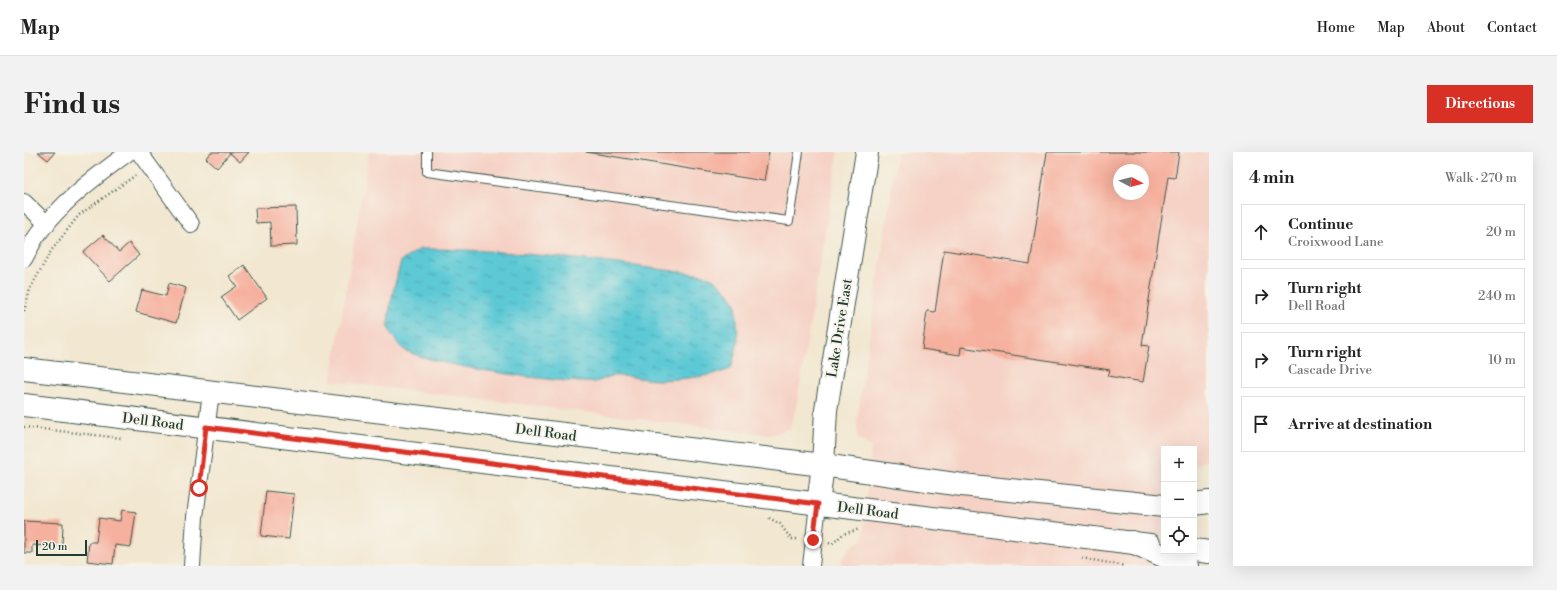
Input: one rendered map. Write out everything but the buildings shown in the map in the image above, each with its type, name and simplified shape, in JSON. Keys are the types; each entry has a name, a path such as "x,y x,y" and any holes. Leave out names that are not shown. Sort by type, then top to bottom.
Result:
{"main road":[{"name":"Lake Drive East","path":"818,504 823,465 826,410 867,152"},
{"name":"Dell Road","path":"24,369 823,465 962,484 1161,506"},
{"name":"Dell Road","path":"24,405 1161,546"},
{"path":"1197,504 1209,502"},
{"path":"1197,509 1209,511"},
{"path":"1132,542 1186,566"},
{"path":"1197,550 1209,552"}],"street":[{"path":"24,259 36,238 62,207 92,180 130,152"},
{"path":"139,152 191,224"},
{"path":"24,202 47,224"},
{"path":"192,566 195,517 210,392"},
{"path":"811,566 818,504"}],"lane":[{"path":"427,152 427,172 789,220 799,152"}],"path":[{"path":"24,311 30,289 51,251 79,215 137,174"}],"shaded area":[{"path":"369,152 838,152 797,403 790,428 771,435 331,381"},
{"path":"897,152 1209,152 1209,459 1197,465 1197,446 1161,446 1161,536 1156,566 841,566 842,558 853,545 863,540 871,447 857,438 857,419"}],"water":[{"path":"420,249 491,251 527,254 704,275 714,279 727,291 736,304 738,342 731,369 705,376 677,379 653,380 614,376 596,382 578,382 492,372 433,360 412,353 401,347 391,334 388,324 392,295 401,261"}],"route":[{"path":"199,488 206,427 818,504 813,540"}]}
